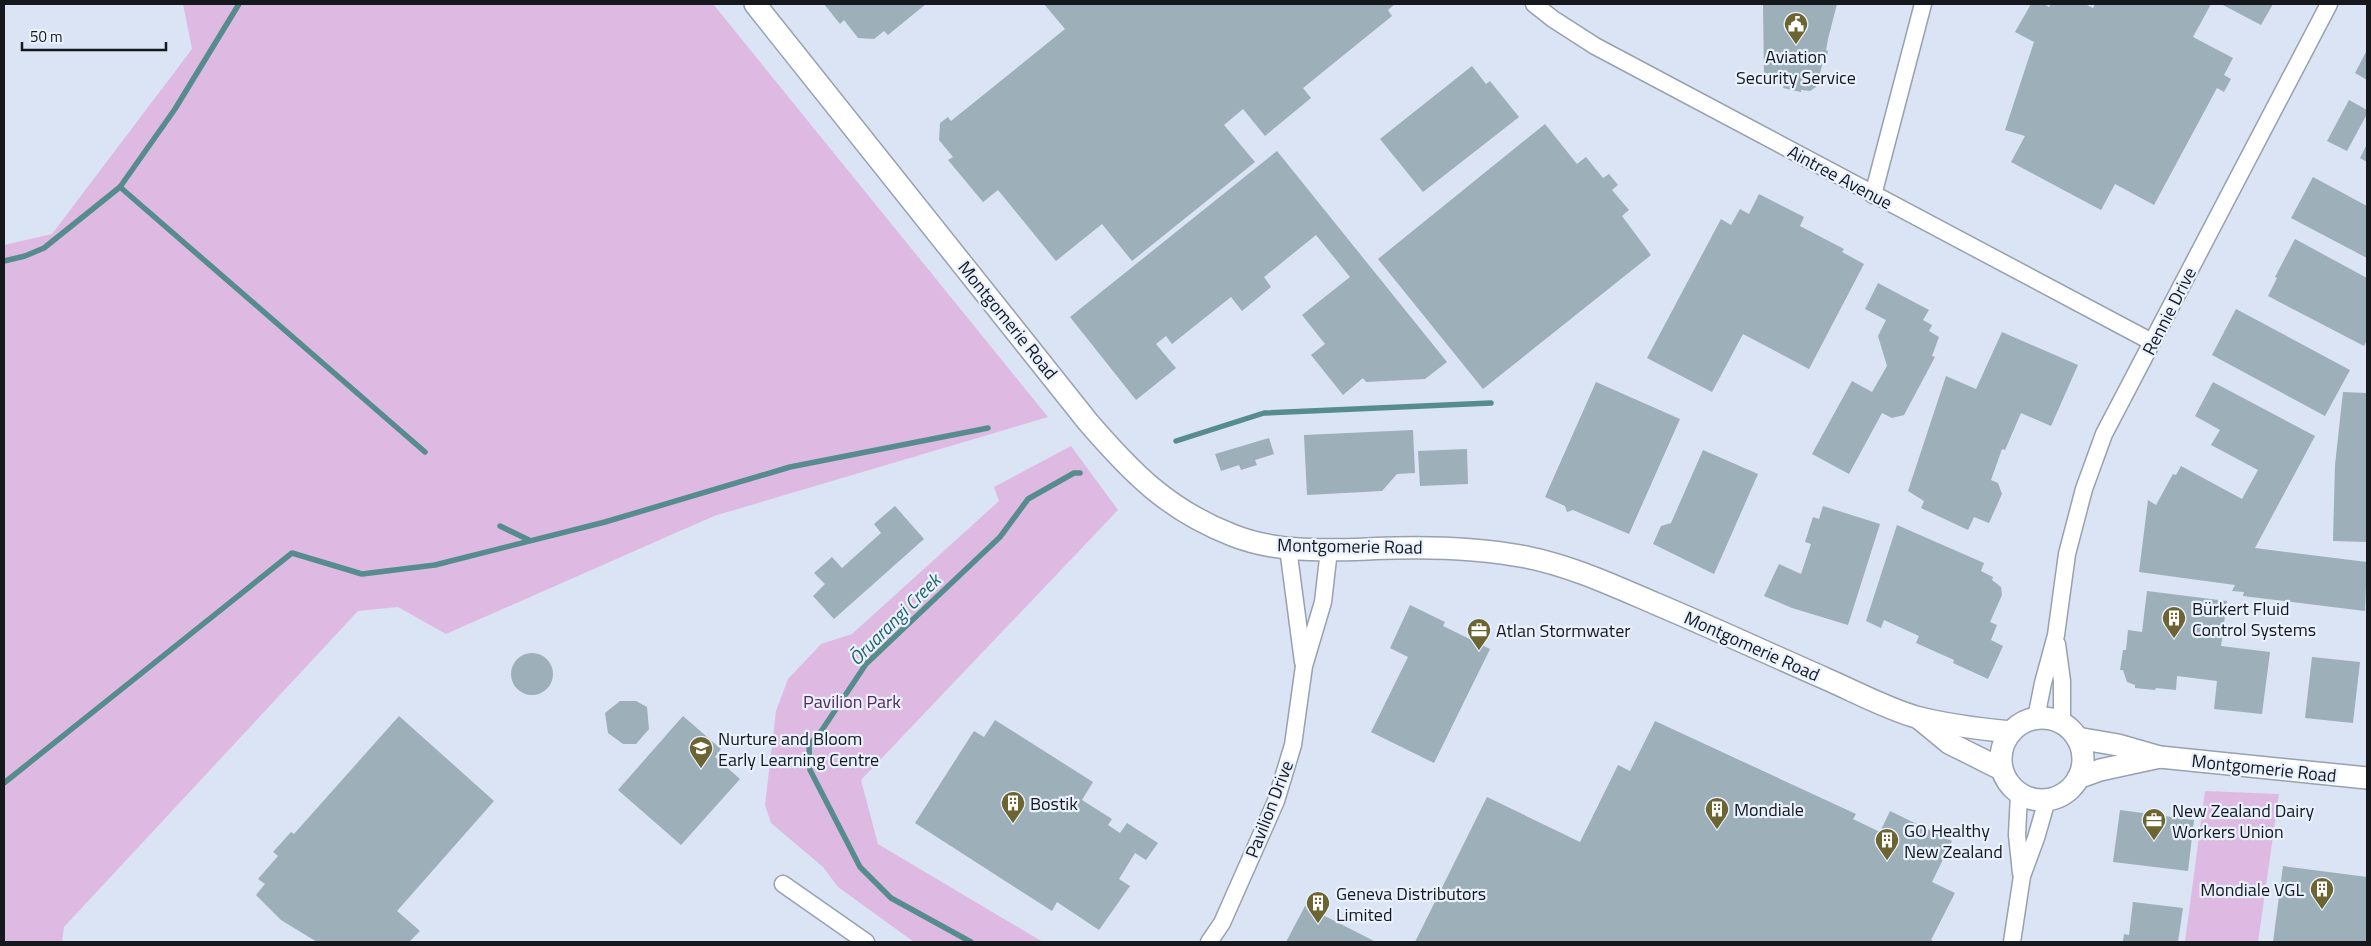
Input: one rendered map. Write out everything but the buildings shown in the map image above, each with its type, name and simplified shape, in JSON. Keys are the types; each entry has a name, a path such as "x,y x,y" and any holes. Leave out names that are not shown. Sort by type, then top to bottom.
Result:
{"street":[{"name":"Montgomerie Road","path":"755,4 1088,422 1136,476 1181,510 1205,523 1254,543 1288,548 1329,550 1471,548 1528,557 1563,566 1610,584 1894,709 1918,717 1959,726 2011,732"},
{"name":"Aintree Avenue","path":"1534,4 1552,19 1595,46 1872,195 2152,342"},
{"path":"1872,195 1923,4"},
{"name":"Rennie Drive","path":"2036,718 2056,634 2067,554 2084,489 2104,434 2329,4"},
{"name":"Pavilion Drive","path":"1288,548 1304,666"},
{"name":"Pavilion Drive","path":"1209,942 1222,923 1276,801 1293,745 1304,666 1323,602 1329,550"},
{"name":"Rennie Drive","path":"2056,634 2062,681 2062,723"},
{"name":"Montgomerie Road","path":"1918,717 1949,743 2001,769"},
{"path":"2036,718 2045,718 2062,723 2077,738 2082,751 2083,765 2078,778 2070,789 2060,796 2047,800 2033,800 2019,794 2008,783 2001,769 2002,750 2011,732 2022,723 2036,718"},
{"name":"Montgomerie Road","path":"2077,738 2118,744 2160,757 2367,778"},
{"name":"Montgomerie Road","path":"2078,778 2100,770 2160,757"},
{"path":"2019,794 2017,835 2022,876"},
{"path":"2012,942 2022,876 2047,800"},
{"path":"783,884 866,942"}],"green space":[{"path":"183,4 713,4 1048,417 714,516 446,634 398,607 358,611 64,927 62,942 4,942 4,245 52,234 192,49"},
{"name":"Pavilion Park","path":"1071,446 1118,510 861,780 878,844 1043,942 914,942 838,887 823,867 771,823 765,805 776,711 788,679 821,644 852,634 999,501 994,487"},
{"path":"2205,791 2279,794 2258,942 2185,942"}],"waterway":[{"path":"4,261 25,256 44,248 120,187 175,109 239,4"},
{"path":"120,187 425,452"},
{"path":"1176,441 1264,413 1491,403"},
{"path":"4,783 292,553 362,574 435,565 605,522 790,467 988,428"},
{"name":"Ōruarangi Creek","path":"971,942 891,898 860,867 810,770 809,745 822,730 866,664 1000,537 1028,499 1074,473 1080,473"},
{"path":"500,526 529,540"}],"place":[{"name":"Aviation Security Service","path":"1796,45"},
{"name":"Bürkert Fluid Control Systems","path":"2174,639"},
{"name":"Atlan Stormwater","path":"1479,651"},
{"name":"Nurture and Bloom Early Learning Centre","path":"701,769"},
{"name":"Bostik","path":"1013,824"},
{"name":"Mondiale","path":"1717,830"},
{"name":"New Zealand Dairy Workers Union","path":"2154,841"},
{"name":"GO Healthy New Zealand","path":"1887,861"},
{"name":"Mondiale VGL","path":"2322,910"},
{"name":"Geneva Distributors Limited","path":"1318,924"}]}
